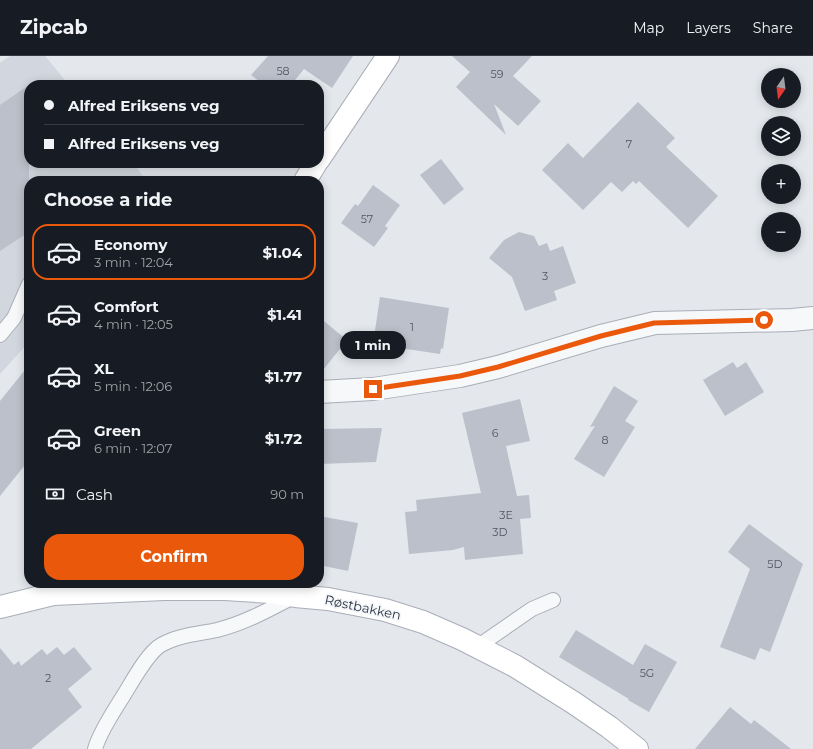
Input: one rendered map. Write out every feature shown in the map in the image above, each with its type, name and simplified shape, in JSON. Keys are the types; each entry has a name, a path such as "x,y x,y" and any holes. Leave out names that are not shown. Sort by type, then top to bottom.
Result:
{"street":[{"path":"324,152 388,56"},
{"path":"324,392 373,389 460,376 498,367 601,336 654,323 792,320 813,318"},
{"name":"Røstbakken","path":"0,607 53,588 225,589 270,592 328,599 385,610 423,622 462,639 515,666 574,702 637,749"}],"lane":[{"path":"0,335 14,318 24,295"},
{"path":"95,749 96,744 112,714 143,665 152,653 161,645 176,638 217,630 231,625 263,613 295,596"},
{"path":"477,647 532,609 553,600"}],"shaded area":[{"path":"10,56 45,56 65,80 24,80 24,168 137,168 143,176 24,176 24,348 0,374 0,63"}],"building":[{"path":"268,56 353,56 332,88 324,83 324,80 320,80 304,69 295,80 258,80 251,75"},
{"path":"452,56 532,56 513,76 541,101 518,126 494,104 506,135 456,87 470,72"},
{"path":"24,88 24,168 29,168 29,176 24,176 24,235 0,251 0,105"},
{"path":"638,102 675,138 666,147 718,196 688,228 639,181 636,184 633,181 622,192 611,182 583,210 542,170 568,143 583,158"},
{"path":"441,159 464,189 444,205 420,175"},
{"path":"373,185 400,205 385,226 388,228 374,247 341,223 355,204 358,206"},
{"path":"519,232 534,236 539,246 547,243 550,251 563,246 576,283 554,291 557,300 525,311 512,277 489,258 504,240"},
{"path":"380,297 449,308 443,349 441,348 440,354 373,344"},
{"path":"324,321 347,340 324,369"},
{"path":"733,362 737,368 746,362 764,392 725,416 703,380"},
{"path":"24,371 24,466 0,496 0,401"},
{"path":"614,386 638,401 625,421 635,427 604,477 574,459 595,426 590,427"},
{"path":"520,399 530,441 506,446 517,496 529,495 531,518 520,519 523,554 465,560 464,547 453,550 409,554 405,512 417,511 416,500 481,493 462,413"},
{"path":"382,428 376,462 324,464 324,429"},
{"path":"324,517 358,523 348,571 324,566"},
{"path":"749,524 803,564 770,652 760,648 755,660 720,647 750,569 728,552"},
{"path":"576,630 633,665 645,644 677,662 649,712 559,657"},
{"path":"57,647 64,655 74,647 92,669 68,689 82,707 31,749 0,749 0,648 14,665 19,661 21,666 42,649 47,655"},
{"path":"730,707 751,724 754,720 791,749 695,749"}],"route":[{"path":"373,389 460,376 498,367 601,336 654,323 764,320"}]}
